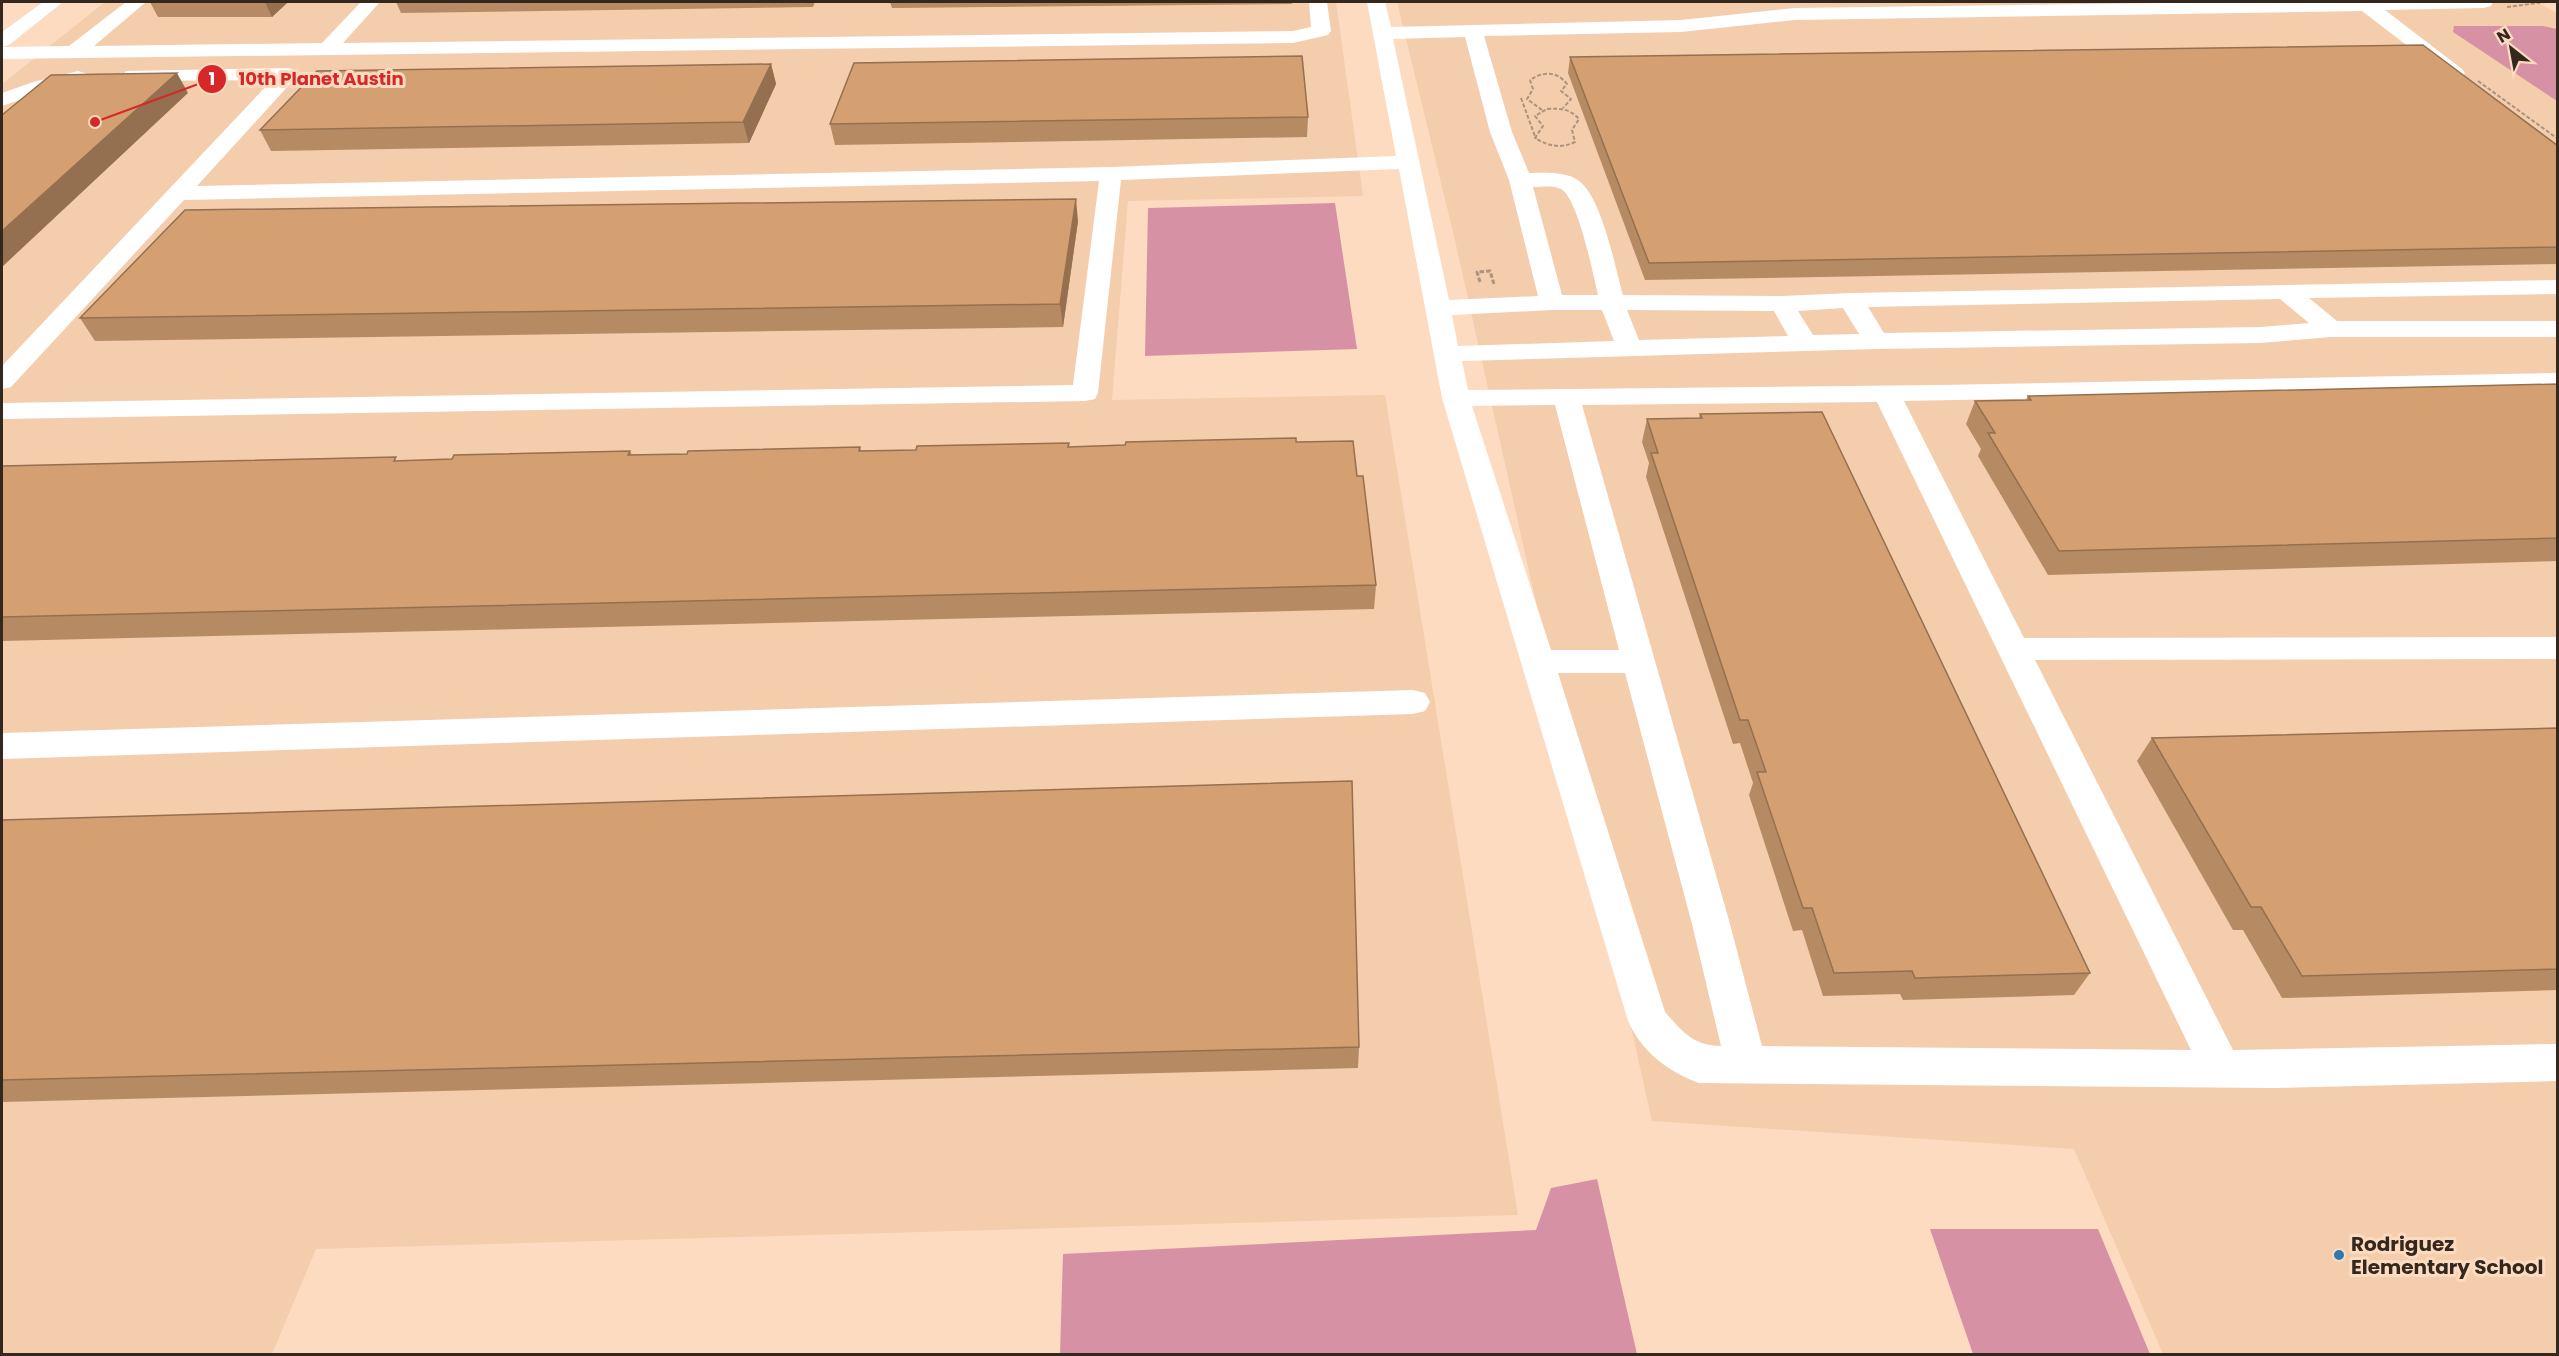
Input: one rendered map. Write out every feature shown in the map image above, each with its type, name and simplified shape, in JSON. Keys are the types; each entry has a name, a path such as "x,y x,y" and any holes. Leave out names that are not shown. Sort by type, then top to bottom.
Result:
{"street":[{"path":"2,41 54,2"},
{"path":"74,52 137,2"},
{"path":"327,49 371,2"},
{"path":"2,53 1293,37 1321,31 1318,2"},
{"path":"1376,2 1456,398 1539,661 1648,1021 1670,1047 1699,1064 1746,1065 2221,1068 2558,1062"},
{"path":"1382,33 1681,26 1795,14 2484,2"},
{"path":"2367,5 2470,79"},
{"path":"1473,32 1501,132 1520,180 1551,303"},
{"path":"2,100 63,80 105,76 289,74 2,381"},
{"path":"179,193 1111,174 1408,162"},
{"path":"2,411 1085,393 1111,174"},
{"path":"1520,180 1555,181 1570,185 1580,194 1596,241 1612,303 1629,348"},
{"path":"1438,308 1551,303 1782,304 1851,300 2558,287"},
{"path":"2286,291 2331,329"},
{"path":"1851,300 1876,341"},
{"path":"1782,304 1805,343"},
{"path":"1447,354 1876,341 2260,335 2331,329 2558,329"},
{"path":"1456,398 2558,381"},
{"path":"1886,393 2221,1068"},
{"path":"1566,397 1711,924 1746,1065"},
{"path":"2013,649 2558,648"},
{"path":"1539,661 1638,662"},
{"path":"2,746 1413,702"}],"path":[{"path":"2506,7 2545,2"},
{"path":"1542,110 1527,99 1533,89 1530,80 1545,74 1556,75 1565,80 1567,84 1561,91 1570,99 1563,109"},
{"path":"2470,79 2558,139"},
{"path":"1520,93 1538,147"},
{"path":"1563,109 1573,112 1579,119 1572,130 1575,142 1557,146 1535,138 1543,126 1535,116 1542,110 1563,109"},
{"path":"1482,291 1477,272 1490,271 1495,288"}],"shaded area":[{"path":"105,2 1336,2 1363,196 1128,201 1112,400 1385,395 1518,1215 316,1249 272,1354 2,1354 2,84"},
{"path":"1397,2 2536,2 2557,13 2557,1354 2163,1354 2074,1149 1652,1121 1454,236"},
{"path":"2454,26 2543,26 2557,29 2557,101 2453,32"},
{"path":"1335,203 1357,349 1145,356 1148,208"},
{"path":"1597,1179 1637,1354 1060,1354 1063,1254 1536,1230 1551,1188"},
{"path":"1930,1229 2098,1229 2150,1354 1973,1354"}],"building":[{"path":"2423,45 2558,146 2558,247 1649,263 1570,57"},
{"path":"1302,56 1308,117 830,124 854,63"},
{"path":"771,64 743,122 260,130 317,71"},
{"path":"177,73 2,231 2,115 51,75"},
{"path":"1076,199 1060,304 80,318 185,210"},
{"path":"2558,384 2558,538 2059,551 1988,433 1995,433 1975,401 2031,400 2028,396"},
{"path":"1822,412 2090,973 1915,978 1912,971 1834,973 1812,908 1803,908 1757,772 1766,772 1748,720 1740,720 1651,453 1658,453 1647,419 1702,418 1700,414"},
{"path":"1296,438 1296,442 1353,441 1357,476 1363,476 1376,585 2,617 2,466 396,457 394,461 452,459 454,455 630,451 628,455 687,454 688,451 860,447 859,451 916,450 917,446 1069,443 1068,447 1125,445 1126,442"},
{"path":"2558,728 2558,969 2302,976 2261,907 2251,907 2152,738"},
{"path":"1352,781 1359,1047 2,1080 2,820"}],"place":[{"name":"10th Planet Austin","path":"95,122"},
{"name":"Rodriguez Elementary School","path":"2339,1255"}]}
